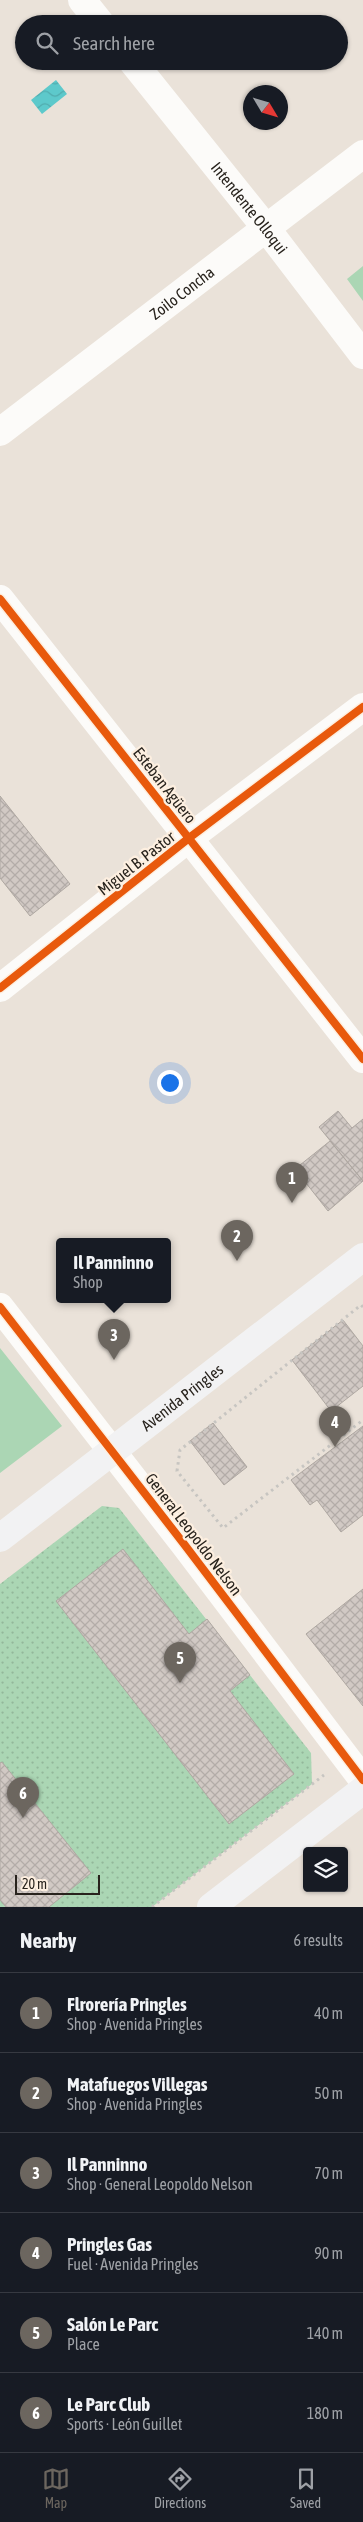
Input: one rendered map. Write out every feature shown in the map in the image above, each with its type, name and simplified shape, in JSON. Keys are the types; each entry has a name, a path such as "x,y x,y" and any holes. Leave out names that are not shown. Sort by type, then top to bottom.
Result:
{"main road":[{"name":"Avenida Pringles","path":"0,1538 363,1257"},
{"path":"211,1907 363,1790"}],"street":[{"path":"82,0 94,15"},
{"name":"Intendente Olloqui","path":"139,70 266,228 363,356"},
{"name":"Zoilo Concha","path":"0,432 363,154"},
{"name":"Esteban Agüero","path":"0,599 363,1059"},
{"name":"Miguel B. Pastor","path":"0,988 189,838 363,707"},
{"name":"General Leopoldo Nelson","path":"0,1307 363,1780"}],"path":[{"path":"363,1307 361,1305 180,1450 176,1471 223,1528 363,1420"},
{"path":"152,1907 330,1770"}],"green space":[{"path":"363,266 363,301 347,279"},
{"path":"0,1348 62,1426 0,1473"},
{"path":"102,1506 119,1508 311,1753 312,1784 152,1907 0,1907 0,1584"}],"water":[{"path":"56,80 67,94 42,114 31,100"}],"building":[{"path":"0,796 70,884 30,916 0,878"},
{"path":"338,1111 352,1128 363,1119 363,1181 319,1127"},
{"path":"330,1141 363,1181 328,1211 295,1169"},
{"path":"343,1320 363,1346 363,1386 331,1411 292,1360"},
{"path":"213,1423 247,1467 224,1485 190,1441"},
{"path":"363,1426 363,1515 341,1532 317,1500 310,1505 291,1480"},
{"path":"123,1549 189,1634 207,1619 250,1675 230,1691 294,1774 229,1824 56,1601"},
{"path":"363,1589 363,1706 306,1634"},
{"path":"2,1762 91,1873 49,1907 6,1907 0,1900 0,1763"}],"cycle path":[{"path":"0,599 363,1059"},
{"path":"0,988 189,838 363,707"},
{"path":"0,1307 184,1544 363,1780"}],"place":[{"name":"Flrorería Pringles","path":"292,1203"},
{"name":"Matafuegos Villegas","path":"237,1261"},
{"name":"Il Panninno","path":"114,1360"},
{"name":"Pringles Gas","path":"335,1447"},
{"name":"Salón Le Parc","path":"180,1683"},
{"name":"Le Parc Club","path":"23,1818"}]}
